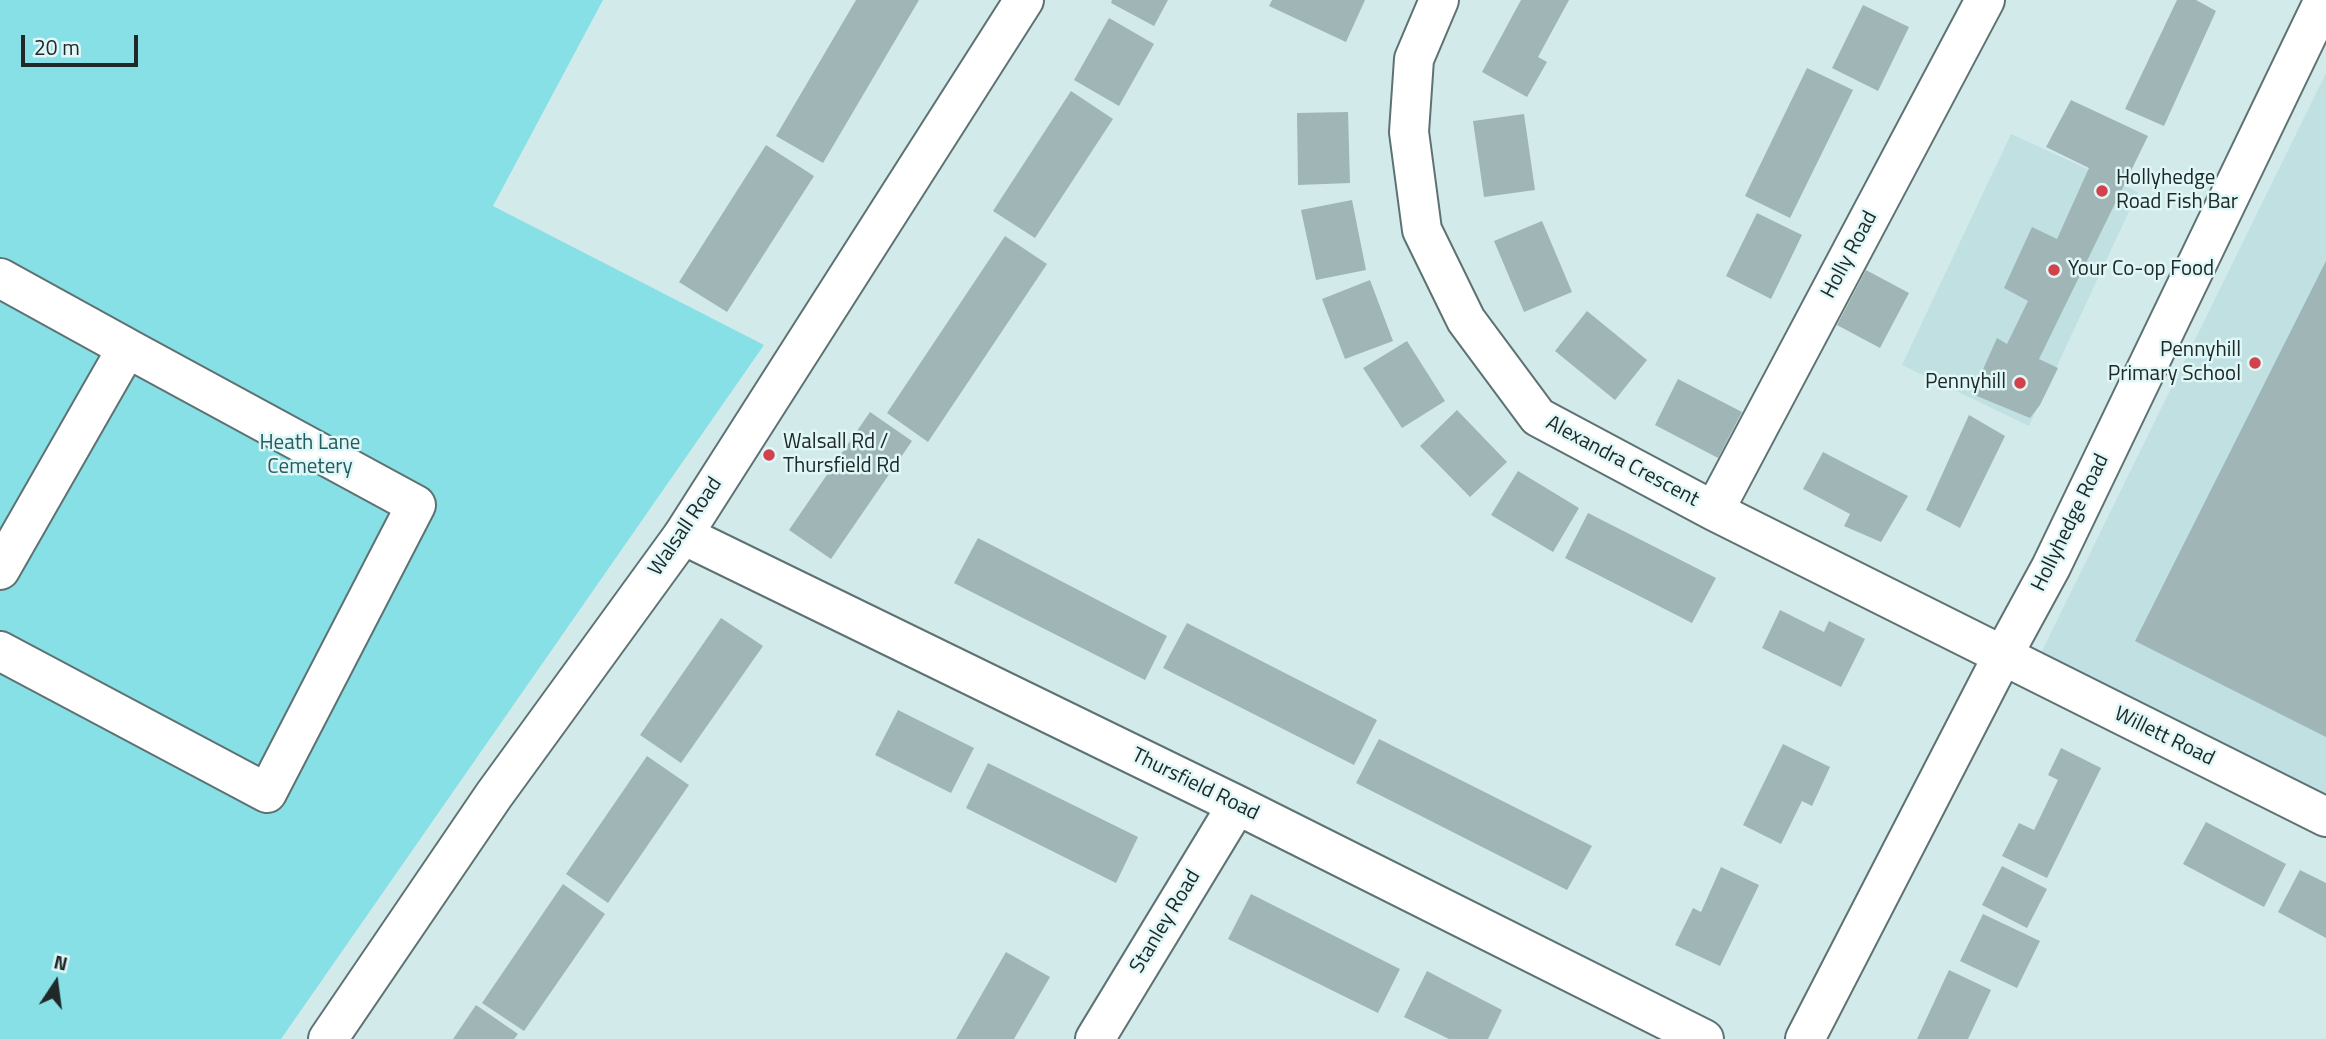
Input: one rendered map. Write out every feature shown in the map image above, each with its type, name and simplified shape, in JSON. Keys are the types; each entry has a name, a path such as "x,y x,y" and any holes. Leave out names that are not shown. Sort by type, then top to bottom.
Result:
{"street":[{"name":"Walsall Road","path":"328,1039 494,795 683,535 1024,0"},
{"name":"Alexandra Crescent","path":"1439,0 1414,59 1409,132 1422,230 1466,320 1538,417 1714,511 2002,657"},
{"name":"Holly Road","path":"1714,511 1985,0"},
{"name":"Hollyhedge Road","path":"1805,1039 2002,657 2051,568 2323,0"},
{"path":"0,278 416,505 267,793 0,651"},
{"path":"0,570 127,348"},
{"name":"Thursfield Road","path":"683,535 1237,806 1704,1039"},
{"name":"Willett Road","path":"2002,657 2326,817"},
{"name":"Stanley Road","path":"1095,1039 1237,806"}],"shaded area":[{"name":"Pennyhill Primary School","path":"2326,73 2326,796 2041,653"},
{"path":"2011,134 2138,192 2029,426 1902,365"}],"green space":[{"name":"Heath Lane Cemetery","path":"0,0 603,0 493,206 764,345 281,1039 0,1039"}],"building":[{"path":"856,0 919,0 823,163 776,136"},
{"path":"1112,0 1168,0 1154,26 1111,3"},
{"path":"1272,0 1365,0 1346,42 1269,6"},
{"path":"1521,0 1569,0 1538,57 1547,62 1527,97 1482,72"},
{"path":"2177,0 2196,0 2216,11 2164,126 2125,109"},
{"path":"1863,5 1909,27 1878,91 1832,68"},
{"path":"1109,18 1154,44 1119,106 1074,80"},
{"path":"1807,68 1853,90 1790,218 1745,196"},
{"path":"1071,91 1113,119 1035,238 993,211"},
{"path":"2071,100 2148,136 2039,359 2058,368 2040,405 2030,418 1972,394 1997,338 2007,344 2028,301 2004,288 2032,227 2057,239 2089,168 2046,147"},
{"path":"1348,112 1350,183 1298,185 1297,113"},
{"path":"1524,114 1535,190 1484,197 1473,121"},
{"path":"766,145 814,176 727,312 679,282"},
{"path":"1352,200 1366,270 1316,280 1301,210"},
{"path":"1757,213 1802,235 1771,299 1726,276"},
{"path":"1542,221 1572,292 1524,312 1494,241"},
{"path":"1005,236 1047,264 928,442 887,413"},
{"path":"2326,261 2326,737 2135,641"},
{"path":"1866,270 1909,293 1880,348 1837,325"},
{"path":"1370,280 1393,341 1345,359 1322,299"},
{"path":"1587,311 1647,360 1615,400 1555,351"},
{"path":"1407,341 1445,401 1402,428 1363,368"},
{"path":"1678,379 1742,412 1718,458 1655,425"},
{"path":"1457,410 1507,462 1470,497 1420,446"},
{"path":"870,412 912,441 831,559 789,530"},
{"path":"1969,415 2005,436 1960,528 1926,510"},
{"path":"1823,452 1908,496 1881,542 1844,526 1850,514 1803,489"},
{"path":"1518,471 1579,508 1553,552 1491,515"},
{"path":"1588,513 1716,578 1692,623 1565,558"},
{"path":"978,538 1167,636 1145,680 954,583"},
{"path":"1780,610 1824,632 1829,621 1865,639 1841,687 1762,648"},
{"path":"721,618 763,646 681,763 640,735"},
{"path":"1187,623 1377,720 1354,765 1163,668"},
{"path":"898,710 974,748 951,793 875,755"},
{"path":"1379,739 1592,846 1567,890 1356,783"},
{"path":"1783,744 1830,767 1812,806 1802,801 1781,844 1743,825"},
{"path":"2061,748 2101,768 2047,878 2002,856 2019,823 2034,830 2058,780 2048,775"},
{"path":"647,756 689,785 608,903 566,874"},
{"path":"988,763 1138,837 1116,883 966,808"},
{"path":"2206,822 2286,864 2264,907 2183,864"},
{"path":"2002,866 2047,889 2027,928 1982,905"},
{"path":"1721,867 1759,885 1720,966 1675,945 1693,908 1701,912"},
{"path":"2300,870 2326,883 2326,938 2278,912"},
{"path":"563,884 605,914 524,1031 482,1003"},
{"path":"1251,894 1400,969 1378,1013 1228,939"},
{"path":"1983,914 2040,941 2017,988 1960,961"},
{"path":"1006,952 1050,977 1014,1039 956,1039"},
{"path":"1949,970 1991,990 1968,1039 1917,1039"},
{"path":"1427,971 1502,1010 1488,1039 1449,1039 1404,1017"},
{"path":"476,1005 518,1034 514,1039 453,1039"}],"place":[{"name":"Hollyhedge Road Fish Bar","path":"2102,191"},
{"name":"Your Co-op Food","path":"2054,270"},
{"name":"Pennyhill Primary School","path":"2255,363"},
{"name":"Pennyhill","path":"2020,383"},
{"name":"Walsall Rd / Thursfield Rd","path":"769,455"}]}
